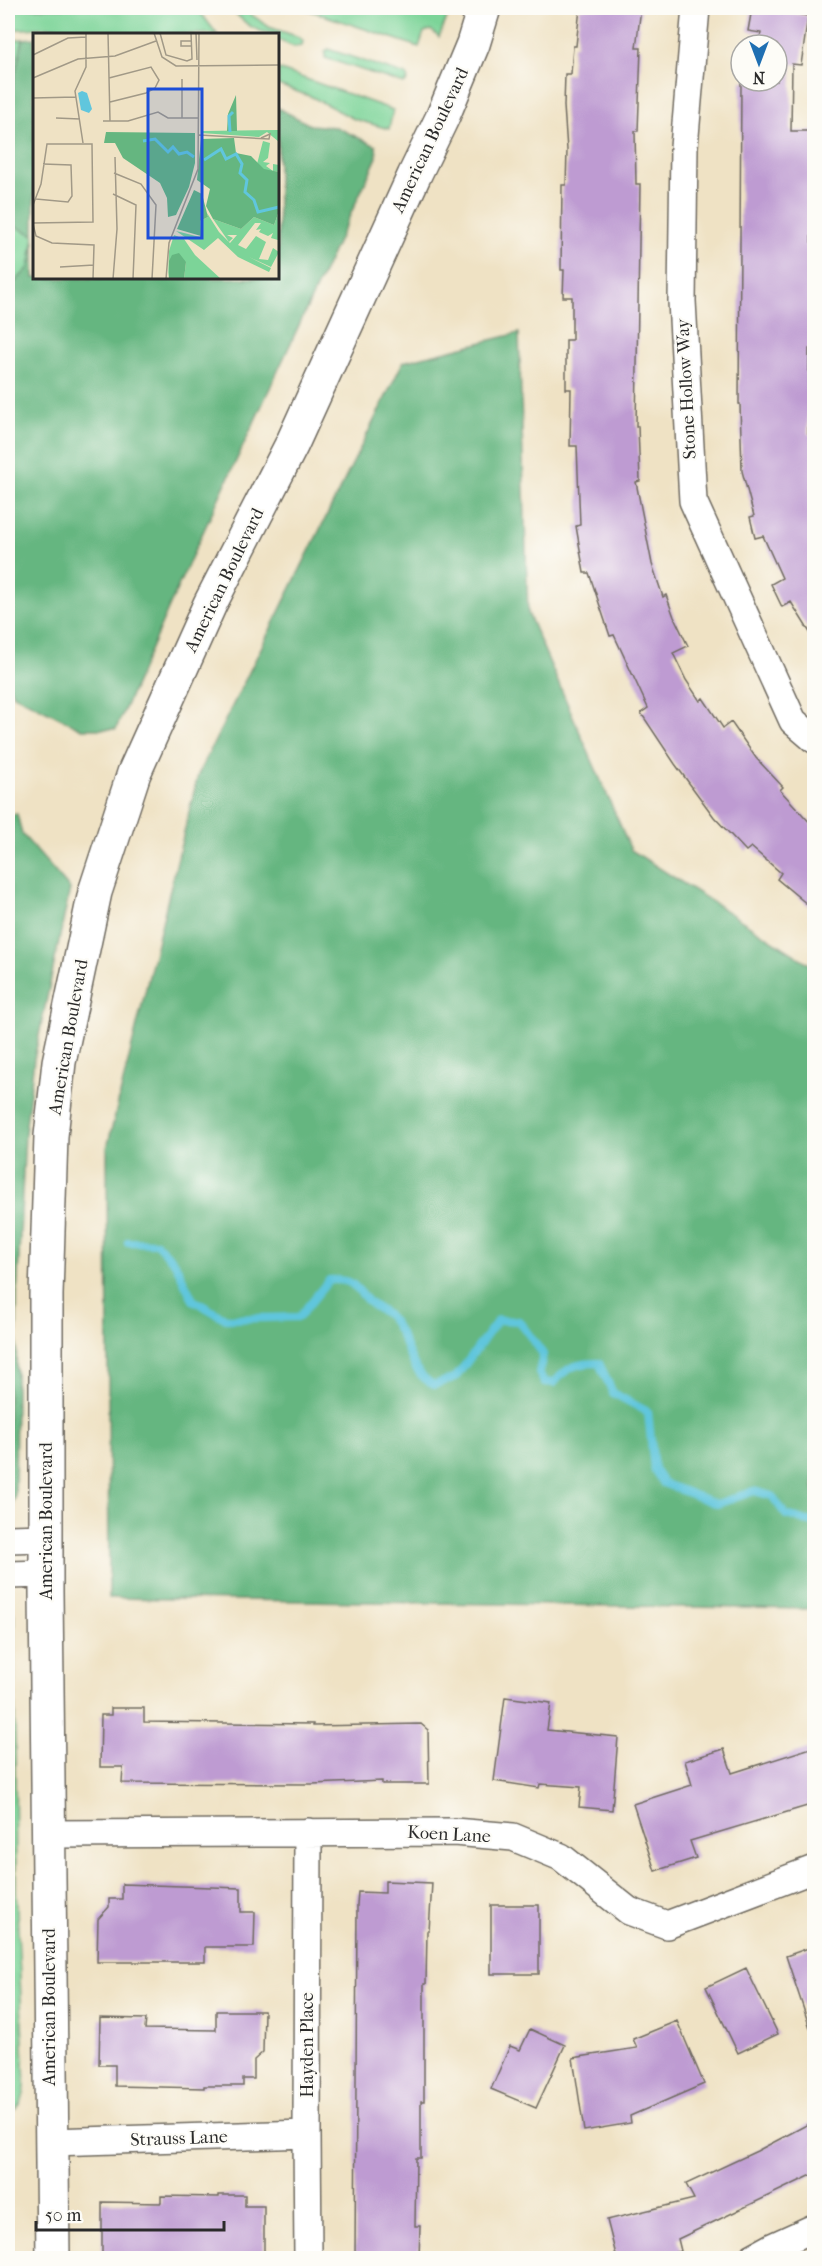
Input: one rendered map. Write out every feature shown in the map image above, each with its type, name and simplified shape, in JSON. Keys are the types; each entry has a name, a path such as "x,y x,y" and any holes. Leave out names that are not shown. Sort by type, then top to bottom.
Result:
{"street":[{"name":"American Boulevard","path":"53,2259 46,1574 46,1295 51,1136 59,1062 95,891 139,763 210,604 291,444 443,116 473,44 484,8"},
{"name":"Stone Hollow Way","path":"696,8 684,147 681,302 693,501 793,721 814,739"},
{"path":"8,1539 46,1538"},
{"path":"8,1575 46,1574"},
{"name":"Hayden Place","path":"308,1832 309,2259"},
{"name":"Koen Lane","path":"48,1834 454,1832 513,1837 561,1857 629,1911 667,1925 814,1869"},
{"name":"Strauss Lane","path":"51,2142 307,2134"},
{"path":"752,2259 814,2228"}],"green space":[{"path":"8,8 197,8 216,33 112,33 53,27 8,30"},
{"path":"231,8 242,8 269,27 299,37 303,41 302,46 294,47 279,40 279,33 257,30 240,18"},
{"path":"302,8 451,8 439,37 431,30 424,32 419,47"},
{"path":"33,38 33,235 8,223 8,107 23,39"},
{"path":"23,39 8,107 8,40"},
{"path":"328,49 406,75 408,80 404,84 325,58 325,52"},
{"path":"279,69 393,110 389,129 354,119 312,97 279,85"},
{"path":"279,109 310,125 336,127 376,146 377,157 180,582 116,729 82,729 14,695 8,685 8,604 11,590 8,579 8,289 29,268 33,246 33,279 279,279"},
{"path":"8,223 33,235 33,242 29,268 8,289"},
{"path":"519,333 528,613 631,850 814,967 814,1609 109,1598 107,1148 198,775 403,362"},
{"path":"8,814 17,814 22,834 70,889 34,1059 25,1134 17,1296 15,1498 8,1512"},
{"path":"8,1598 14,1615 16,1886 25,2088 20,2104 8,2114"}],"building":[{"path":"580,8 641,8 636,48 641,48 638,131 635,131 636,184 640,184 636,426 638,426 640,481 636,482 652,564 663,597 666,595 688,646 673,653 686,680 700,701 703,698 723,728 731,722 756,758 783,787 780,790 814,827 814,910 777,879 781,873 751,847 746,851 714,817 675,764 641,713 648,708 614,635 610,636 589,573 584,573 576,526 580,525 577,446 570,446 571,389 566,389 566,340 572,340 572,297 563,297 564,270 561,270 562,185 566,185 567,150 564,106 565,74 571,74 573,46 576,46"},
{"path":"752,8 808,16 801,65 792,64 791,131 814,131 811,242 814,280 811,284 811,317 814,317 814,349 809,349 808,434 813,434 814,459 814,639 791,602 782,607 771,584 782,578 763,536 755,538 750,517 754,516 742,471 739,404 741,93 789,93 789,33 748,31"},
{"path":"505,1697 551,1703 547,1730 618,1737 612,1810 579,1807 581,1787 540,1784 539,1788 494,1781"},
{"path":"111,1708 144,1708 144,1722 313,1724 313,1726 421,1724 428,1730 429,1784 382,1784 382,1781 312,1784 122,1783 123,1767 100,1767 101,1715 111,1715"},
{"path":"814,1747 814,1804 690,1841 696,1858 655,1871 633,1804 692,1785 685,1761 724,1749 732,1773"},
{"path":"385,1881 432,1883 429,1931 427,1931 426,1984 424,1984 424,2101 421,2101 421,2158 416,2158 415,2226 420,2226 419,2259 355,2259 358,1892 385,1893"},
{"path":"122,1884 241,1888 241,1912 255,1912 254,1947 205,1947 205,1962 97,1962 98,1919 109,1907 109,1899 122,1899"},
{"path":"491,1905 539,1905 539,1974 491,1974"},
{"path":"814,1946 814,2030 811,2031 786,1956"},
{"path":"746,1968 778,2034 738,2053 706,1987"},
{"path":"216,2011 264,2011 263,2052 254,2060 254,2079 243,2079 243,2086 204,2086 204,2088 115,2086 115,2065 99,2065 100,2018 146,2019 145,2029 216,2030"},
{"path":"677,2021 704,2084 630,2116 631,2123 584,2131 573,2058 637,2048 633,2039"},
{"path":"530,2029 565,2045 536,2108 491,2089 510,2046 520,2050"},
{"path":"814,2121 814,2174 678,2239 681,2251 649,2259 617,2259 607,2220 694,2199 686,2184"},
{"path":"219,2195 245,2195 245,2206 264,2206 264,2259 102,2259 102,2202 161,2203 161,2196 219,2197"}],"waterway":[{"path":"128,1242 156,1243 175,1263 193,1300 226,1319 299,1317 329,1280 343,1280 355,1286 370,1303 389,1317 397,1328 419,1373 434,1385 456,1377 498,1320 519,1321 543,1354 539,1373 544,1382 554,1383 574,1367 599,1363 613,1393 648,1412 654,1469 663,1483 717,1504 754,1491 772,1496 786,1515 811,1522 814,1520"}]}
